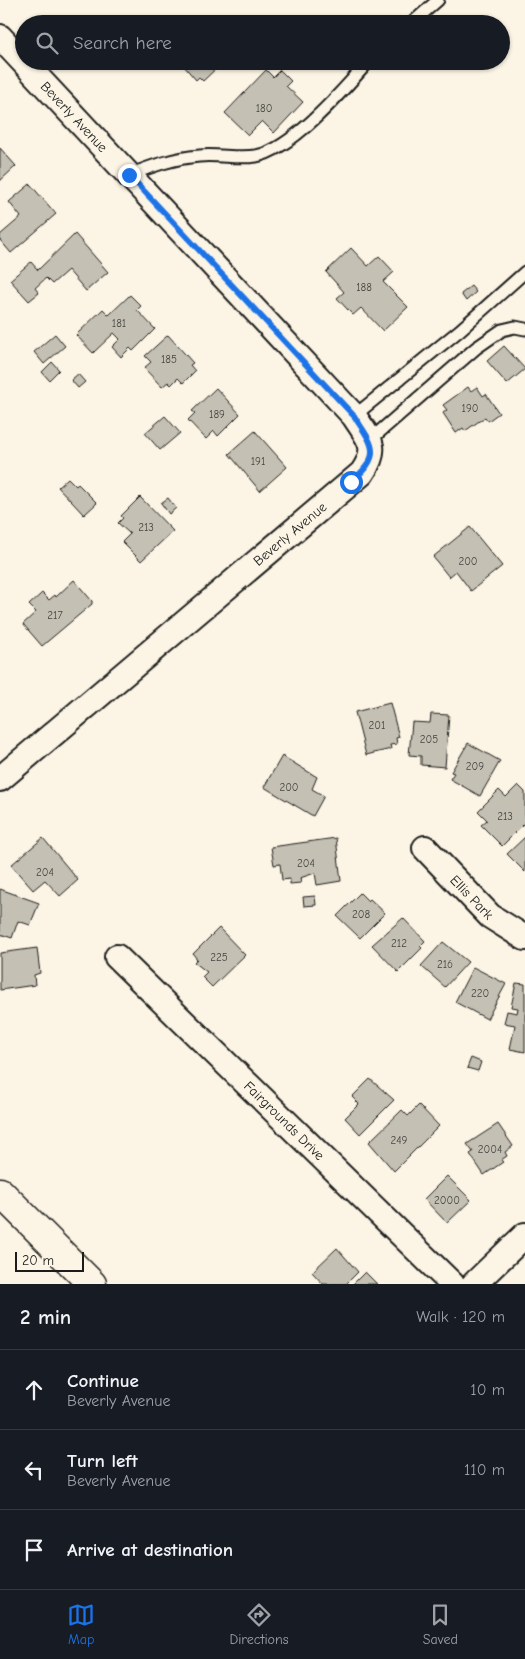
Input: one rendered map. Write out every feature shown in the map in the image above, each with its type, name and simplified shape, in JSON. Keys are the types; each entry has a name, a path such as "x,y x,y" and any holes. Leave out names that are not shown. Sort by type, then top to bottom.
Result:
{"highway":[{"path":"0,1192 92,1284"}],"street":[{"name":"Beverly Avenue","path":"0,37 15,53"},
{"name":"Beverly Avenue","path":"0,779 362,473 370,462 373,450 370,440 354,416 31,70"},
{"name":"Ellis Park","path":"425,848 490,916 525,938"},
{"name":"Fairgrounds Drive","path":"117,957 452,1284"},
{"path":"474,1284 525,1235"}],"lane":[{"path":"421,15 438,0"},
{"path":"129,175 164,161 199,156 257,156 279,147 336,98 361,70"},
{"path":"354,416 460,330 525,272"},
{"path":"370,440 476,348 496,334 515,326 525,330"}],"building":[{"path":"187,70 215,70 203,81 199,77 196,80"},
{"path":"266,70 273,77 280,70 291,81 286,86 303,102 274,133 262,121 248,135 225,113"},
{"path":"0,148 16,166 0,181"},
{"path":"30,184 56,214 11,253 0,240 0,235 21,217 9,202"},
{"path":"75,234 108,272 86,291 68,270 52,284 46,278 35,288 39,293 29,301 10,280 31,262 38,270"},
{"path":"351,248 368,266 379,256 394,272 383,282 408,307 383,331 361,308 353,315 348,310 337,298 344,292 326,272"},
{"path":"471,286 476,292 466,301 461,294"},
{"path":"130,295 141,306 137,310 155,329 133,351 130,348 121,357 112,347 120,339 114,333 93,353 76,335 103,309 109,315"},
{"path":"55,334 65,346 44,364 34,352"},
{"path":"168,335 193,363 190,365 195,371 183,383 178,378 171,385 168,382 162,387 144,368 151,362 145,356"},
{"path":"504,346 525,369 507,384 487,361"},
{"path":"52,362 59,370 49,380 42,372"},
{"path":"78,374 85,382 78,388 71,380"},
{"path":"468,387 471,391 477,387 483,396 486,394 499,413 488,421 485,417 465,431 463,428 456,433 443,413 447,410 443,405"},
{"path":"216,388 240,414 218,436 214,431 206,439 188,420 195,413 192,411"},
{"path":"165,416 180,433 160,450 145,433"},
{"path":"255,431 287,467 260,491 229,454"},
{"path":"68,478 76,486 78,484 97,503 84,515 58,487"},
{"path":"140,497 173,531 141,561 122,542 130,534 118,523 123,518 121,516"},
{"path":"168,498 176,508 169,514 161,503"},
{"path":"470,527 502,566 471,591 456,571 449,577 433,557"},
{"path":"74,580 92,601 92,604 42,646 23,624 36,612 29,605 42,593 49,600 55,595 56,597"},
{"path":"390,703 399,737 396,738 397,744 390,745 391,749 366,755 355,712"},
{"path":"431,714 449,715 445,767 421,765 421,756 409,755 412,722 430,723"},
{"path":"468,743 500,761 480,796 450,779 454,773 451,772"},
{"path":"282,756 317,777 312,789 324,796 313,816 264,787"},
{"path":"518,785 525,792 525,823 502,846 481,825 487,820 478,811 499,790 506,797"},
{"path":"525,837 525,872 507,854"},
{"path":"43,838 78,880 60,896 45,880 33,890 11,865"},
{"path":"336,838 341,881 317,885 315,873 300,878 301,883 290,884 290,879 282,880 280,864 274,865 271,847"},
{"path":"0,889 39,903 30,925 18,921 12,938 0,934"},
{"path":"360,893 368,901 370,899 385,913 360,938 337,916"},
{"path":"315,896 316,905 304,906 303,897"},
{"path":"403,918 425,941 420,946 422,948 398,972 372,945"},
{"path":"219,928 245,955 212,987 202,977 207,972 194,962 197,959 193,954"},
{"path":"443,942 468,962 445,987 421,966"},
{"path":"37,948 40,973 34,975 35,985 0,990 0,953"},
{"path":"473,967 506,984 487,1019 455,1002"},
{"path":"516,983 525,984 525,1052 510,1049 515,1025 504,1023 507,1011 517,1013 518,1008 511,1007"},
{"path":"471,1058 481,1062 478,1071 467,1068"},
{"path":"370,1079 394,1100 360,1134 345,1118 359,1104 352,1097"},
{"path":"419,1105 439,1126 394,1171 369,1142 402,1110 408,1116"},
{"path":"498,1124 513,1146 505,1152 507,1156 501,1160 503,1162 484,1175 470,1154 473,1152 467,1144"},
{"path":"447,1176 471,1200 447,1223 424,1199"},
{"path":"337,1248 358,1272 346,1284 323,1284 312,1272"},
{"path":"365,1272 377,1284 353,1284"}],"route":[{"path":"129,175 354,416 370,440 373,450 370,462 362,473 351,482"}]}
